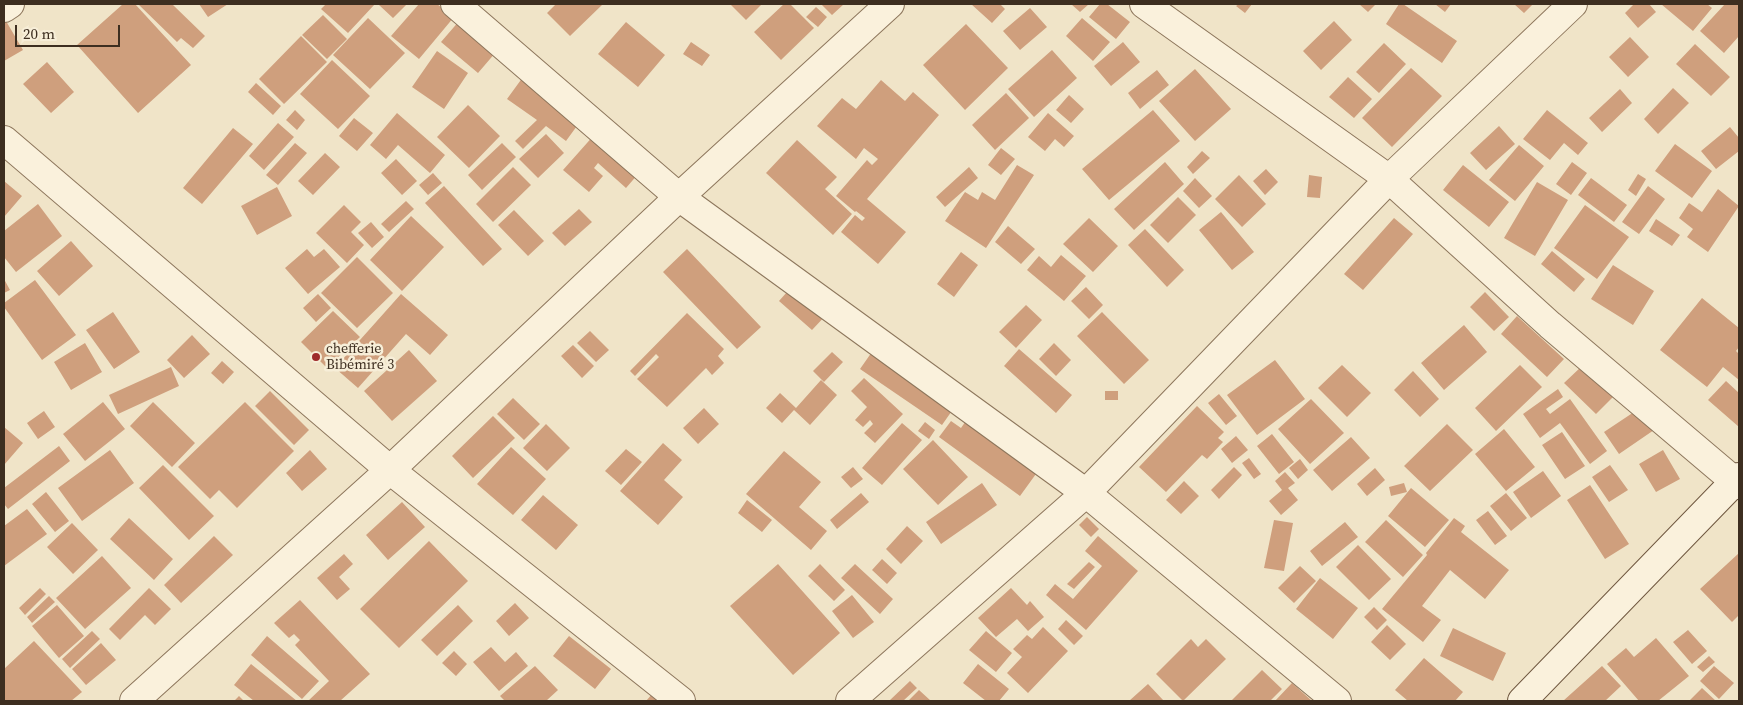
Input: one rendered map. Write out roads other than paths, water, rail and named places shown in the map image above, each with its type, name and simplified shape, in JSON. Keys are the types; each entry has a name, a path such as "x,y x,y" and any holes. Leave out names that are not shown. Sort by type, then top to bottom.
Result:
{"street":[{"path":"4,8 10,4"},
{"path":"455,4 679,197 1086,493 1337,701"},
{"path":"134,701 390,470 679,197 890,4"},
{"path":"1144,4 1389,179 1550,325 1738,481 1522,701"},
{"path":"850,701 1086,493 1389,179 1572,4"},
{"path":"4,140 390,470 681,701"}],"place":[{"name":"chefferie Bibémiré 3","path":"316,357"}]}
